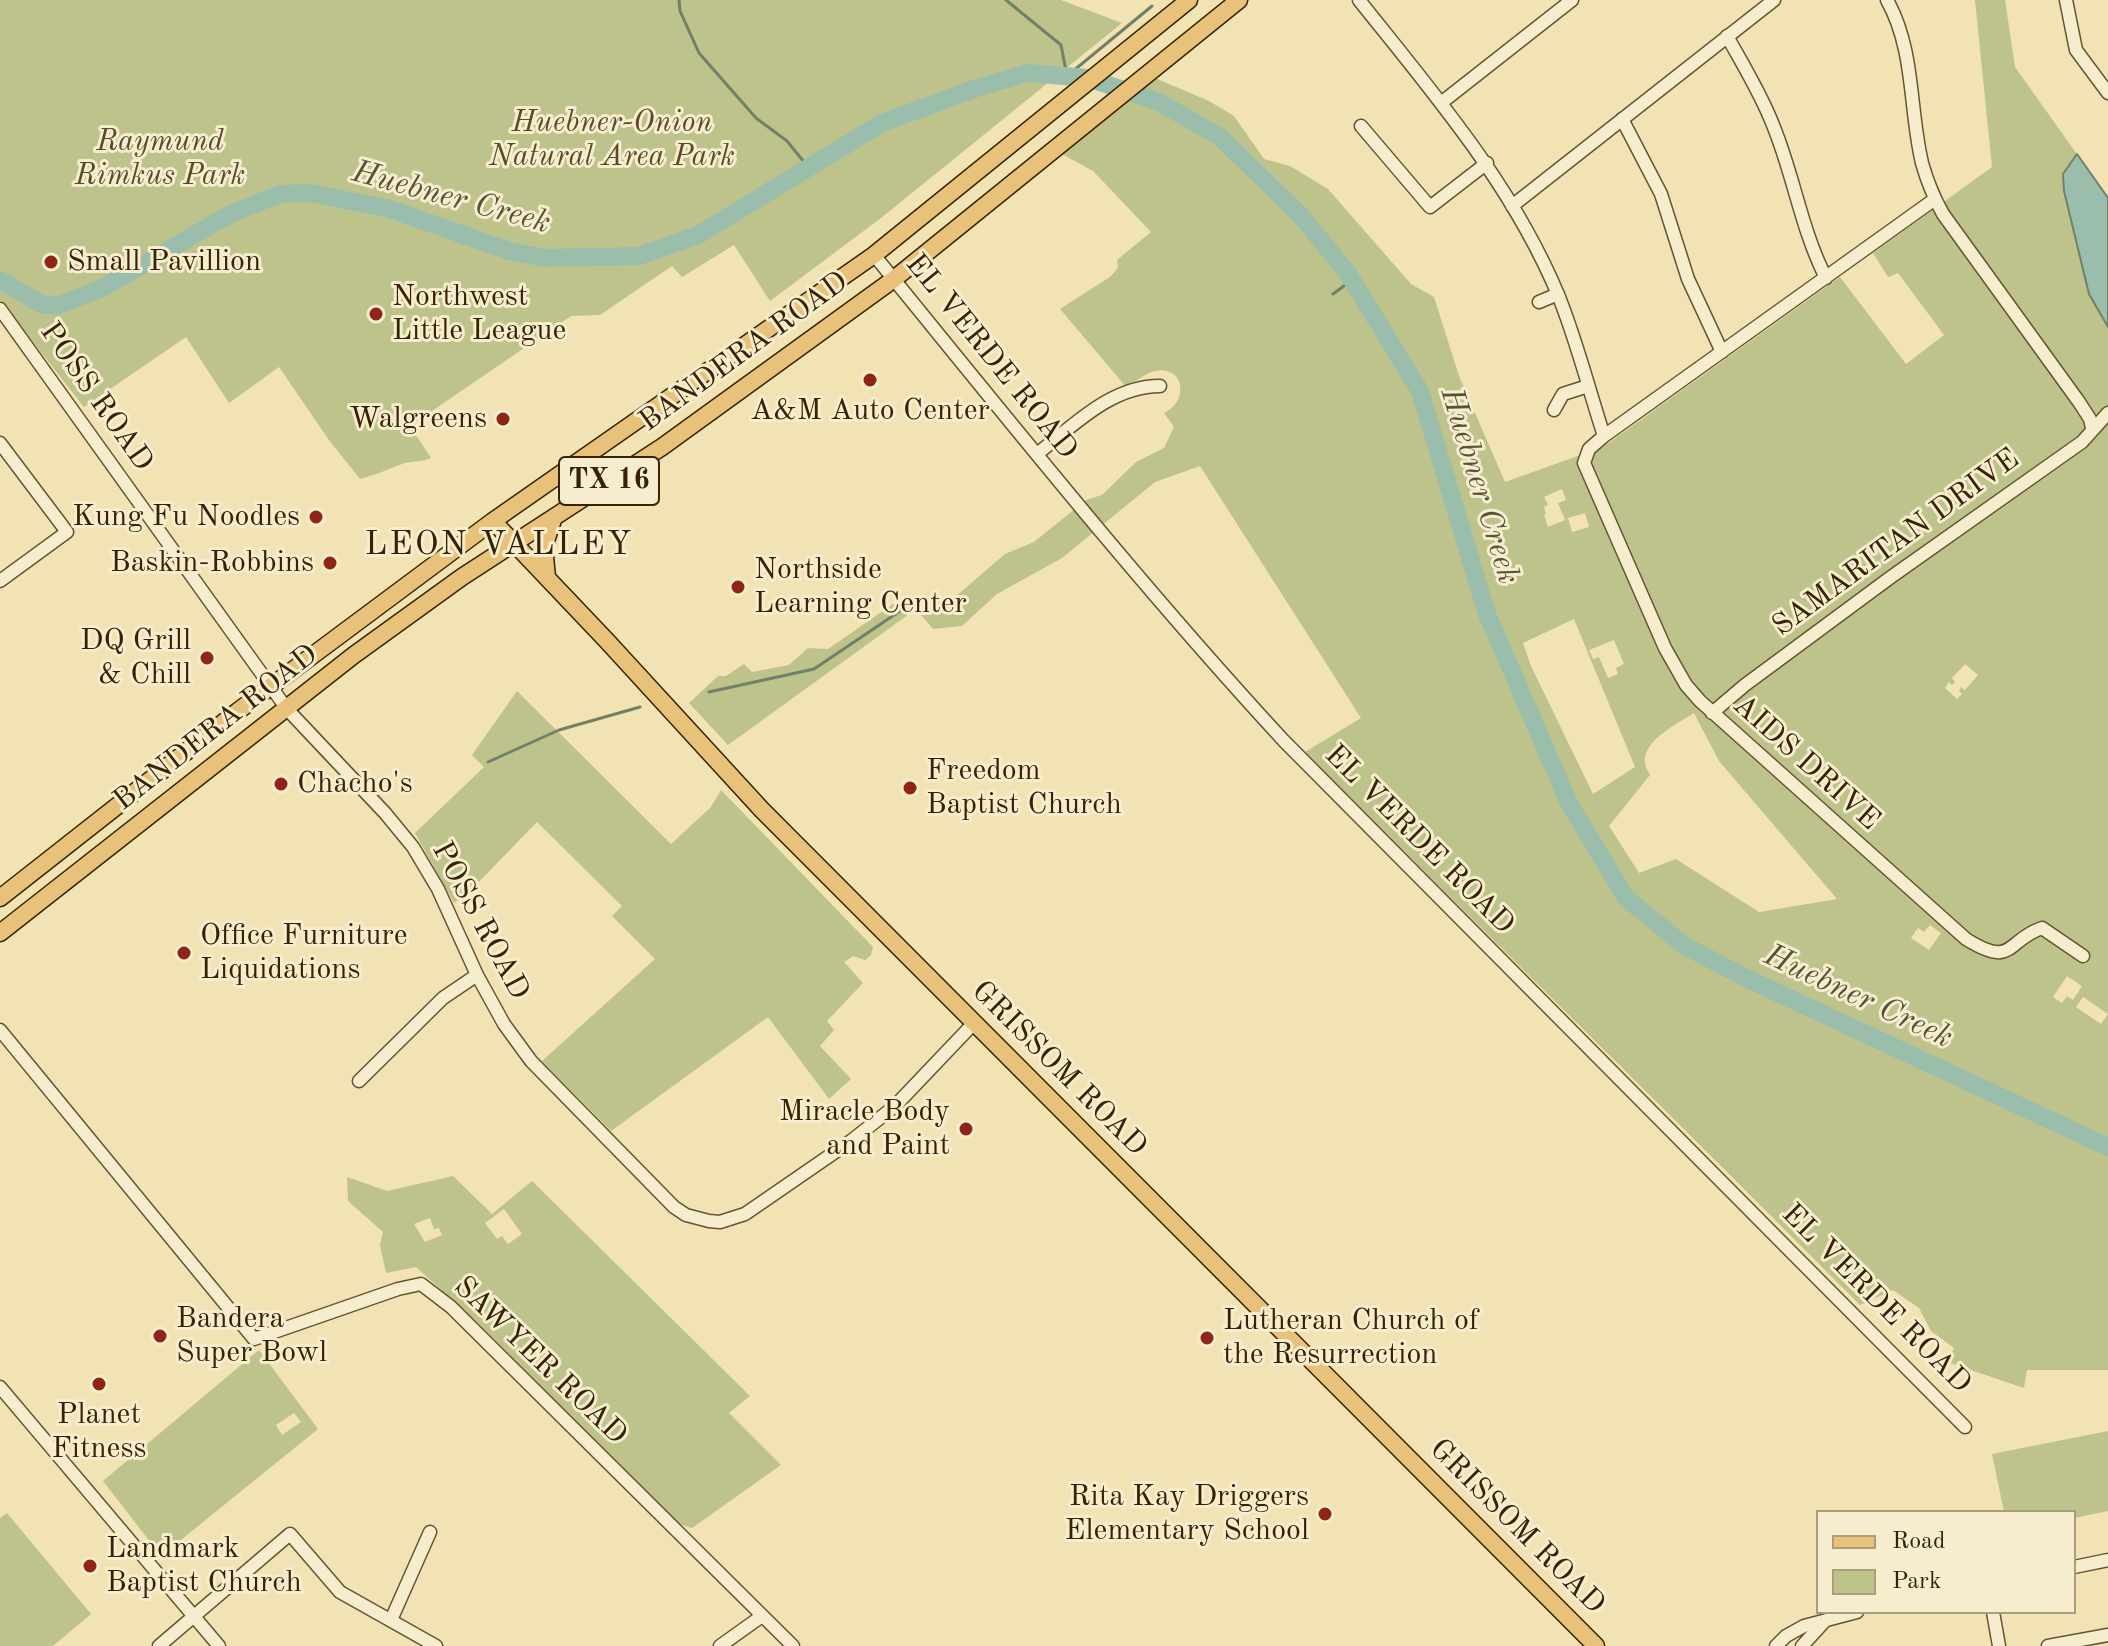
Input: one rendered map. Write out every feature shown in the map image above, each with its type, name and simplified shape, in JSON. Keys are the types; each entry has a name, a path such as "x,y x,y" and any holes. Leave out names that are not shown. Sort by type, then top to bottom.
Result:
{"main road":[{"name":"BANDERA ROAD","path":"0,898 271,686 493,521 874,255 1189,0"},
{"name":"BANDERA ROAD","path":"0,933 354,655 462,577 662,447 894,279 1239,0"},
{"path":"547,579 544,547 554,517"},
{"name":"GRISSOM ROAD","path":"493,521 756,804 1596,1646"},
{"path":"113,808 132,830"}],"street":[{"path":"1359,0 1487,163 1512,206 1558,294 1604,436 1935,199"},
{"path":"1441,103 1572,0"},
{"path":"1512,206 1774,0"},
{"path":"1887,0 1903,34 1922,162 1935,199 2079,402 2092,428"},
{"path":"2066,0 2076,50 2108,93"},
{"path":"1727,36 1773,124 1804,228 1826,278"},
{"path":"1622,119 1661,194 1688,279 1722,352"},
{"path":"1361,126 1430,207 1487,163"},
{"name":"EL VERDE ROAD","path":"874,255 1037,454 1226,678 1284,741 1965,1427"},
{"path":"1539,302 1558,294"},
{"name":"POSS ROAD","path":"0,309 287,709 413,847 438,889 477,975 504,1024 531,1061 669,1203 686,1215 709,1221 720,1222 745,1214 851,1141 895,1106 974,1023"},
{"path":"1037,454 1093,410 1127,390 1139,386 1160,386"},
{"path":"1554,410 1563,394 1588,386"},
{"name":"SAMARITAN DRIVE","path":"1712,713 1866,595 2082,442 2108,413"},
{"name":"AIDS DRIVE","path":"1604,436 1585,456 1584,463 1665,648 1686,685 1712,713 1966,939 1980,948 2005,951 2042,928 2083,956"},
{"path":"0,443 67,532 0,581"},
{"path":"359,1081 443,998 477,975"},
{"name":"SAWYER ROAD","path":"0,1030 254,1339 398,1289 421,1284 451,1307 793,1646"},
{"path":"0,1387 219,1646"},
{"path":"391,1620 430,1532"},
{"path":"159,1646 290,1534 340,1592 436,1646"},
{"path":"2076,1567 2108,1560"},
{"path":"1776,1646 1804,1626 1850,1614"},
{"path":"1993,1614 1999,1646"},
{"path":"720,1646 762,1616"},
{"path":"1802,1646 1824,1622"},
{"path":"2048,1646 2108,1635"}],"green space":[{"path":"0,0 1061,0 1122,23 881,218 770,301 734,245 682,277 672,266 600,315 571,316 410,426 431,458 405,463 360,479 279,367 229,403 186,337 84,407 0,300"},
{"path":"1975,0 2005,0 2015,67 2108,198 2108,1014 2108,1370 2027,1370 2024,1388 1947,1362 1954,1348 1931,1331 1919,1308 1893,1290 1860,1305 1443,890 1305,752 1361,718 1200,466 1155,482 1062,558 997,594 962,626 933,629 916,609 728,745 689,703 718,676 726,676 744,664 752,672 789,665 808,648 828,649 893,604 955,597 1005,554 1034,542 1086,500 1102,495 1136,462 1164,448 1174,427 1164,413 1178,401 1180,385 1177,378 1172,373 1155,371 1127,388 1060,309 1110,277 1118,268 1117,260 1151,232 1093,171 1062,154 1155,78 1209,101 1234,116 1264,159 1290,166 1328,189 1411,284 1434,297 1459,376 1505,482 1603,447 1840,277 1906,364 1944,335 1898,273 1888,277 1873,253 1992,167","holes":["1562,489 1566,500 1558,503 1565,520 1548,527 1544,515 1544,507 1548,505 1544,497","1585,513 1589,527 1572,532 1568,518","1574,619 1635,767 1593,794 1531,666 1523,643","1614,640 1624,664 1616,668 1618,674 1608,678 1599,657 1593,659 1589,650","1965,664 1978,675 1965,690 1961,687 1959,691 1962,694 1957,699 1945,688 1949,682 1952,685 1955,682 1952,678","1694,713 1719,761 1837,899 1759,912 1676,859 1639,873 1609,826 1650,775 1646,768 1646,755 1649,747 1663,733","1930,925 1941,933 1929,950 1911,938 1918,928 1924,932","2067,976 2082,986 2073,1000 2067,996 2062,1003 2053,997","2083,997 2108,1014 2101,1024 2076,1007"]},
{"path":"517,691 671,844 711,807 721,790 873,947 871,955 865,960 853,956 844,962 863,983 827,1021 834,1030 820,1046 851,1079 829,1099 768,1017 611,1131 542,1061 655,959 612,916 622,906 537,822 471,890 454,903 415,833 484,767 472,755"},
{"path":"453,1176 492,1214 532,1181 750,1396 729,1413 781,1465 692,1528 679,1524 479,1324 416,1267 386,1273 380,1245 383,1232 348,1201 347,1177 387,1191","holes":["504,1209 522,1234 508,1244 502,1236 497,1239 485,1223","430,1218 434,1229 439,1228 442,1235 425,1242 414,1224"]},
{"path":"259,1350 318,1429 161,1556 103,1481","holes":["294,1413 301,1422 282,1435 276,1425"]},
{"path":"2108,1431 2108,1511 2076,1518 2076,1510 2004,1510 1992,1454"},
{"path":"7,1513 91,1614 53,1646 0,1646 0,1518"}],"shaded area":[{"path":"2077,154 2108,198 2108,327 2089,294 2064,191 2063,174"}],"waterway":[{"path":"679,0 680,11 699,53 756,118 787,141 808,167"},
{"name":"Huebner Creek","path":"1006,0 1061,45 1067,76 1152,6"},
{"name":"Huebner Creek","path":"0,280 41,304 56,306 101,289 232,213 280,194 310,193 390,209 509,251 546,258 639,256 698,235 882,123 1027,73 1088,78 1159,102 1220,137 1301,216 1347,272 1420,391 1487,614 1569,803 1626,898 1685,946 1748,979 2108,1147"},
{"path":"1333,294 1352,280"},
{"path":"709,692 814,669 903,609 926,609"},
{"path":"488,762 559,730 640,707"}],"place":[{"name":"Small Pavillion","path":"51,262"},
{"name":"Northwest Little League","path":"376,314"},
{"name":"A&M Auto Center","path":"870,380"},
{"name":"Walgreens","path":"503,419"},
{"name":"Kung Fu Noodles","path":"316,517"},
{"name":"Baskin-Robbins","path":"330,563"},
{"name":"Northside Learning Center","path":"738,587"},
{"name":"DQ Grill & Chill","path":"207,658"},
{"name":"Chacho's","path":"281,784"},
{"name":"Freedom Baptist Church","path":"910,788"},
{"name":"Office Furniture Liquidations","path":"184,953"},
{"name":"Miracle Body and Paint","path":"966,1129"},
{"name":"Bandera Super Bowl","path":"160,1336"},
{"name":"Lutheran Church of the Resurrection","path":"1207,1338"},
{"name":"Planet Fitness","path":"99,1384"},
{"name":"Rita Kay Driggers Elementary School","path":"1325,1514"},
{"name":"Landmark Baptist Church","path":"90,1566"}],"district":[{"name":"LEON VALLEY","path":"499,545"}],"park label":[{"name":"Huebner-Onion Natural Area Park","path":"612,140"},
{"name":"Raymund Rimkus Park","path":"160,159"}]}
